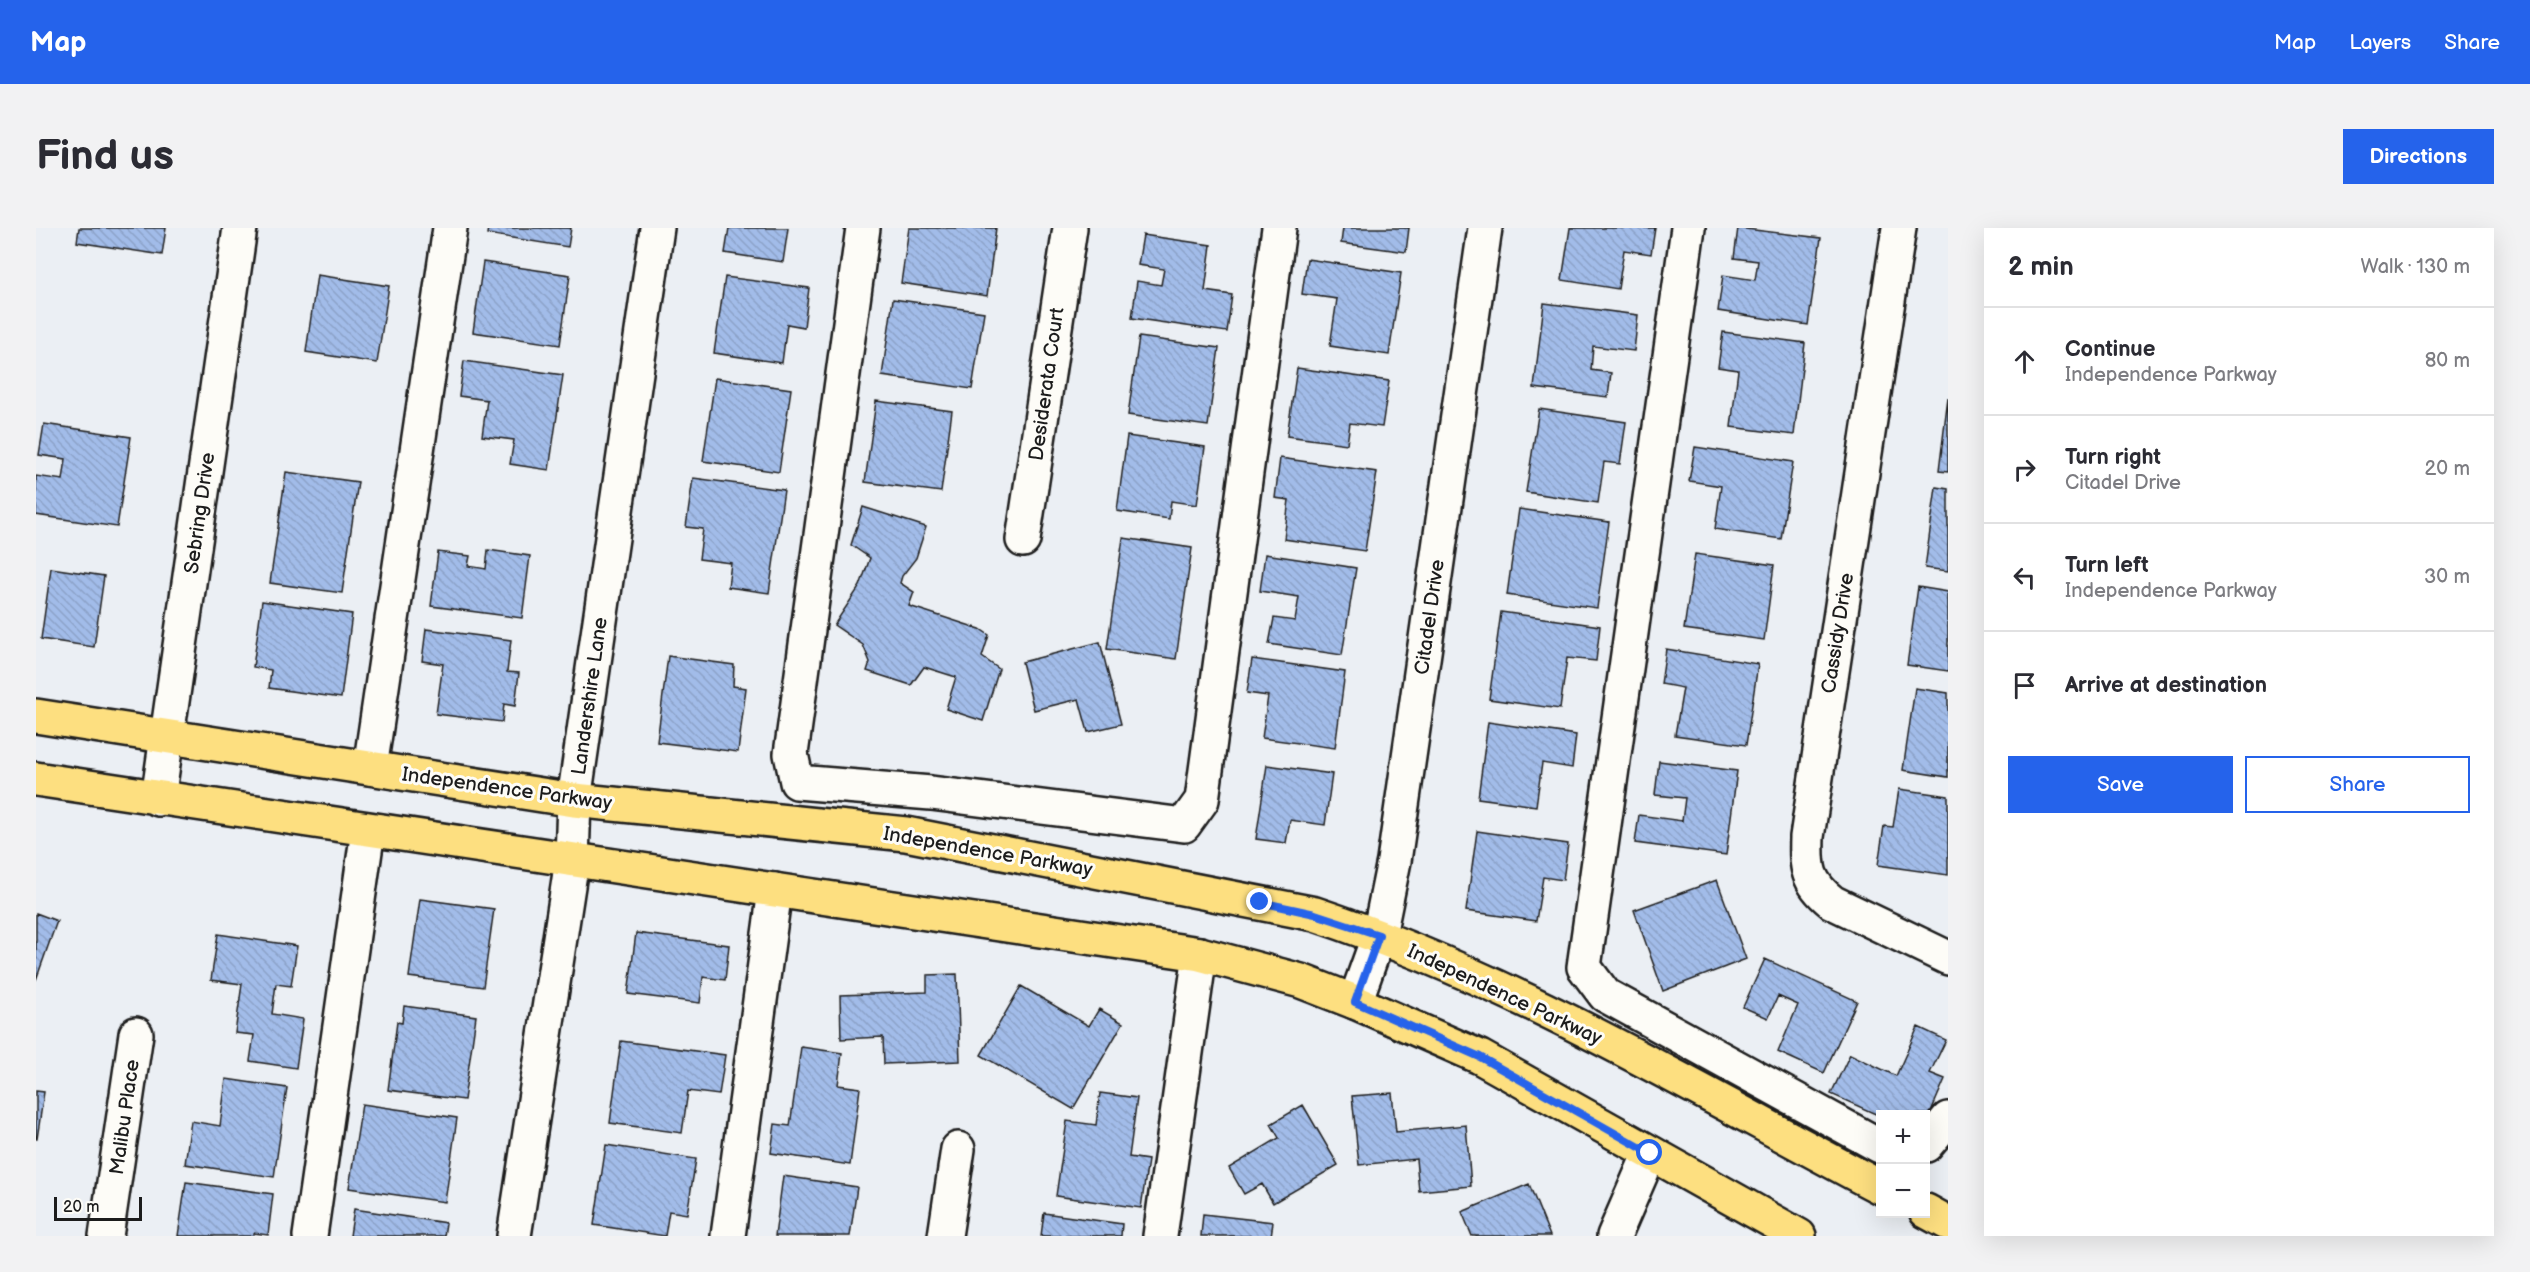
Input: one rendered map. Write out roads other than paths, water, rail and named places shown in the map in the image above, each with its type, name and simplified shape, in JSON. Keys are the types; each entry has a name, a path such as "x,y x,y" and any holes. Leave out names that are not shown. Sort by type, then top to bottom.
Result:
{"main road":[{"name":"Independence Parkway","path":"36,716 574,800 906,834 1304,911 1379,935 1543,1009 1876,1184"},
{"path":"36,779 1200,954 1301,981 1480,1057 1799,1236"},
{"path":"1930,1213 1948,1223"}],"street":[{"name":"Sebring Drive","path":"158,799 240,228"},
{"path":"370,768 450,228"},
{"name":"Landershire Lane","path":"514,1236 572,860 574,800 657,228"},
{"path":"863,228 791,754 796,782 931,793 1184,825 1202,800 1279,228"},
{"name":"Desiderata Court","path":"1023,540 1070,228"},
{"name":"Citadel Drive","path":"1355,1002 1379,935 1394,861 1485,228"},
{"path":"1688,228 1584,967 1605,995 1876,1143"},
{"name":"Cassidy Drive","path":"1899,228 1806,837 1806,859 1810,878 1819,892 1832,902 1948,958"},
{"path":"310,1236 368,830"},
{"path":"728,1236 775,890"},
{"path":"1160,1236 1200,954"},
{"name":"Malibu Place","path":"106,1236 136,1034"},
{"path":"1930,1140 1948,1119"},
{"path":"945,1236 958,1149"},
{"path":"1614,1236 1650,1153"}]}
